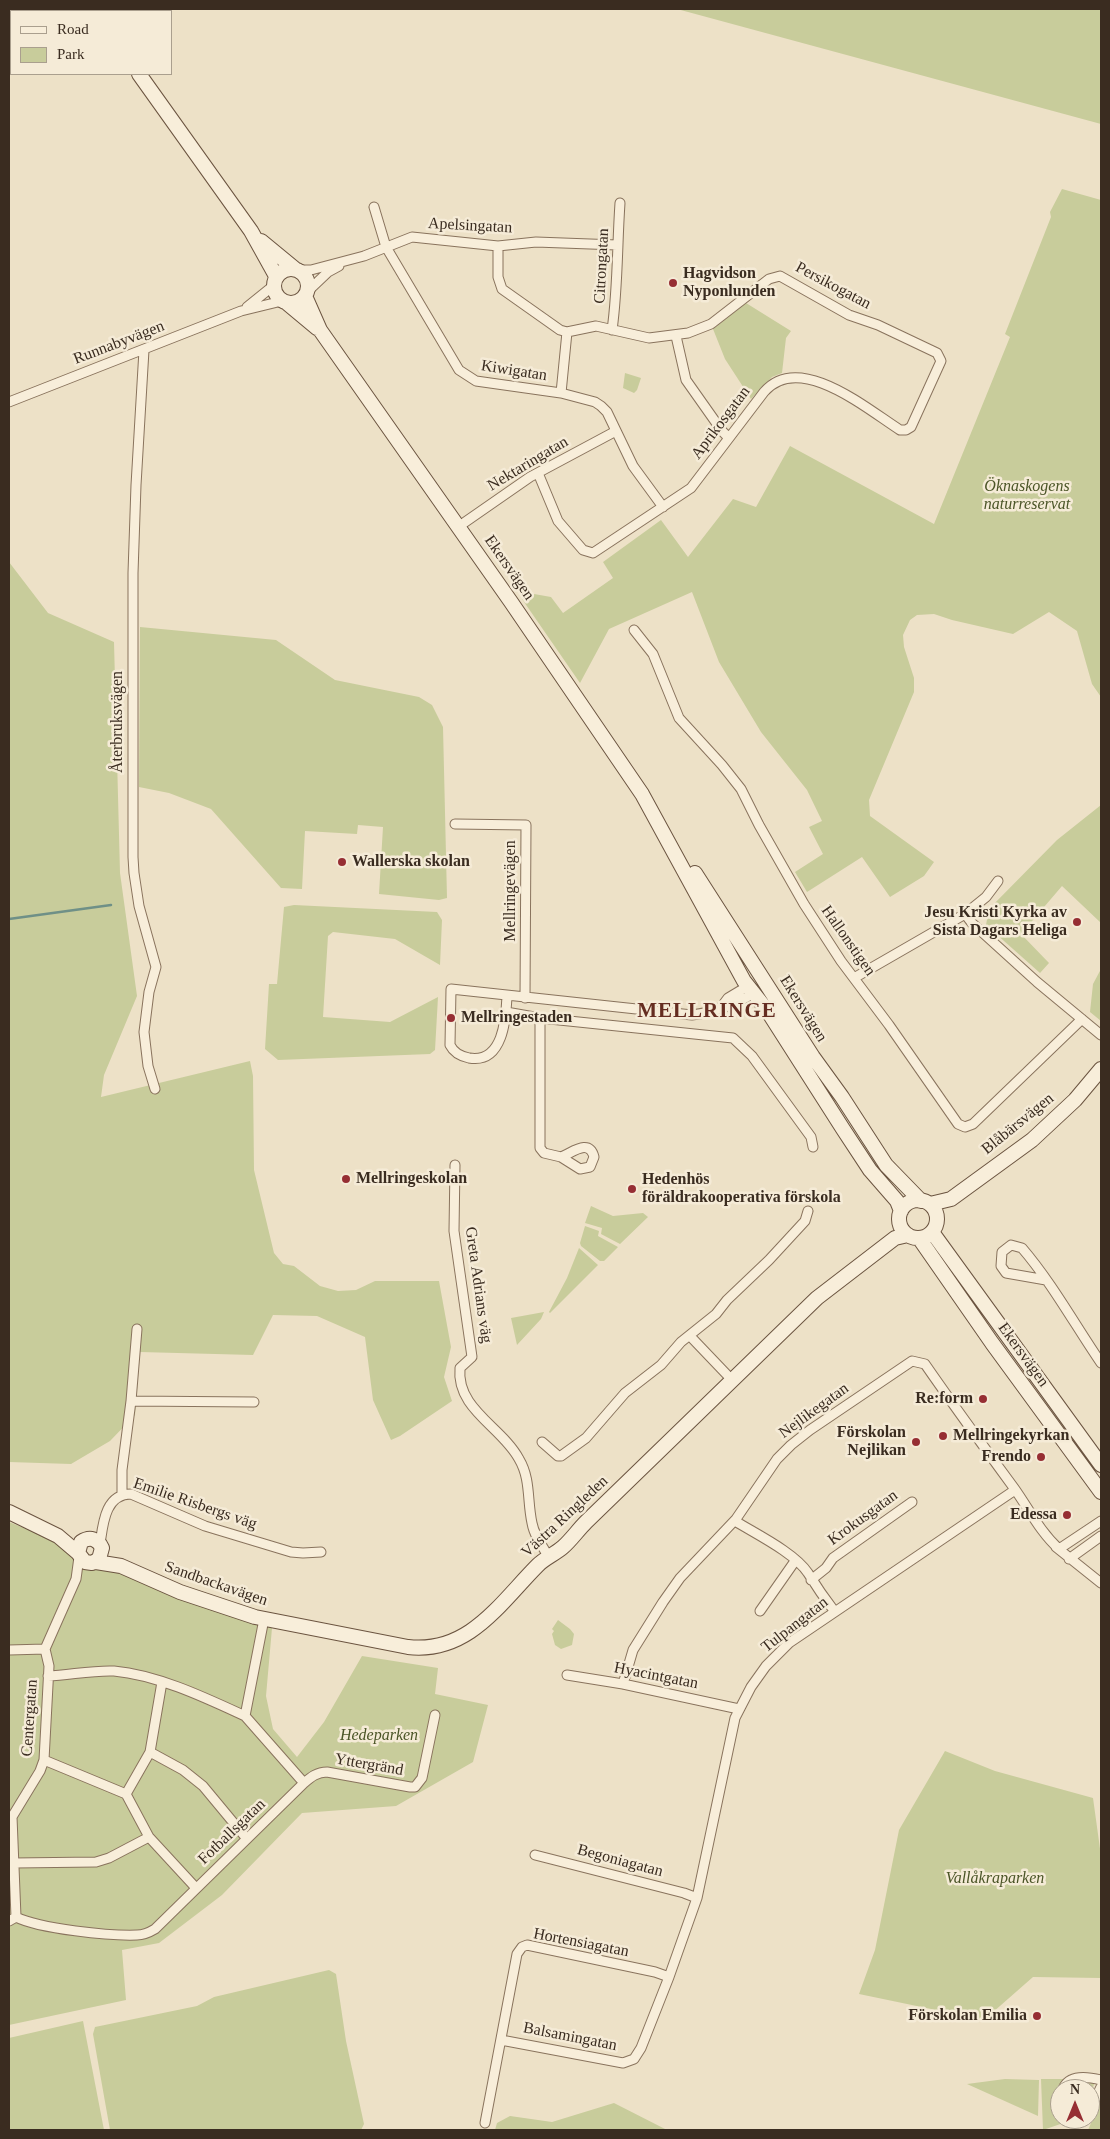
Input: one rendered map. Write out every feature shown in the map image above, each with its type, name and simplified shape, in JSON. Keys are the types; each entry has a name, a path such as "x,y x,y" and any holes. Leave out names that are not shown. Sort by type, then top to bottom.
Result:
{"main road":[{"path":"140,75 251,231 275,281 276,294 284,302 297,302 306,293 308,280 251,231"},
{"path":"275,281 284,270 297,270"},
{"name":"Ekersvägen","path":"306,293 320,330 642,794 663,830 680,866 712,919 733,962 781,1030 842,1129 870,1170 896,1201 900,1214"},
{"name":"Ekersvägen","path":"284,302 320,330"},
{"name":"Ekersvägen","path":"663,830 689,863 807,1049 837,1089 886,1165 926,1203"},
{"path":"751,990 765,981"},
{"name":"Blåbärsvägen","path":"924,1232 951,1199 1032,1140 1075,1100 1101,1069"},
{"name":"Blåbärsvägen","path":"926,1203 951,1199"},
{"path":"907,1203 926,1203 936,1212 924,1232 902,1229 900,1214 907,1203"},
{"name":"Västra Ringleden","path":"870,1254 894,1225 900,1214"},
{"name":"Ekersvägen","path":"924,1232 1101,1465"},
{"name":"Ekersvägen","path":"924,1232 992,1343 1101,1492"},
{"name":"Västra Ringleden","path":"301,1628 408,1647 426,1648 444,1645 464,1636 477,1627 517,1588 539,1563 563,1547 586,1522 732,1380 832,1286 870,1254 895,1238 924,1232"},
{"path":"9,1512 58,1536 94,1542"},
{"path":"58,1536 85,1562 94,1562 101,1556 94,1542"},
{"path":"78,1555 79,1545 94,1542"},
{"name":"Sandbackavägen","path":"94,1542 121,1566"},
{"name":"Sandbackavägen","path":"94,1562 121,1566 180,1592 264,1620 301,1628"}],"street":[{"name":"Citrongatan","path":"612,330 617,292 617,245 620,203"},
{"name":"Kiwigatan","path":"374,207 386,247 455,364 463,373 482,382 562,394 601,406 635,469 663,507"},
{"name":"Apelsingatan","path":"297,270 311,270 355,258 412,237 498,246 536,242 617,245"},
{"path":"498,246 498,278 502,288 560,330 567,332 562,394"},
{"name":"Apelsingatan","path":"306,293 328,272 355,258"},
{"name":"Persikogatan","path":"567,332 596,326 649,338 676,336 693,332 711,324 769,279 780,276 849,315 878,325 937,353 941,358 941,363"},
{"name":"Runnabyvägen","path":"241,311 275,281"},
{"name":"Runnabyvägen","path":"9,402 241,311 284,302"},
{"path":"676,336 686,380 729,438"},
{"name":"Återbruksvägen","path":"144,350 133,573 133,857 139,906 156,967 149,992 144,1032 148,1066 155,1089"},
{"name":"Aprikosgatan","path":"538,473 558,521 583,550 588,553 596,551 691,488 767,388 780,380 790,378 828,384 900,430 906,430 911,427 941,363"},
{"name":"Nektaringatan","path":"458,527 538,473 616,431"},
{"name":"Hallonstigen","path":"634,630 653,654 679,718 741,789 759,825 804,904 958,1124 965,1127 973,1124 1082,1019"},
{"name":"Mellringevägen","path":"456,824 526,825 525,998"},
{"path":"854,978 965,914 986,897 998,881"},
{"path":"965,914 972,923 1028,974 1101,1035"},
{"path":"507,996 503,1035 487,1055 476,1059 464,1057 454,1051 450,1045 451,989 692,1015 709,1012 722,1006 732,1006 751,990"},
{"path":"506,1012 540,1018 733,1038 752,1056 811,1137 813,1147"},
{"path":"540,1018 540,1148 550,1156 561,1158"},
{"name":"Greta Adrians väg","path":"455,1165 454,1231 472,1356 460,1368 462,1386 468,1401 520,1459 526,1473 533,1529 549,1557"},
{"path":"542,1442 558,1456 568,1452 586,1438 625,1393 661,1365 681,1342 716,1314 770,1260 805,1221 808,1211"},
{"path":"1046,1280 1006,1273 1000,1260 1002,1252 1011,1245 1022,1248 1046,1280 1101,1363"},
{"path":"122,1494 122,1470 131,1401 137,1329"},
{"path":"690,1336 732,1380"},
{"name":"Nejlikegatan","path":"623,1684 633,1650 663,1602 680,1578 735,1521 777,1459 791,1445 912,1361 925,1364 961,1418 1015,1490 1047,1538 1101,1583"},
{"path":"131,1401 254,1402"},
{"name":"Tulpangatan","path":"669,1977 697,1898 739,1709 751,1687 772,1659 789,1644 1015,1490"},
{"name":"Emilie Risbergs väg","path":"94,1542 113,1500 122,1494 130,1494 205,1526 291,1552 321,1552"},
{"name":"Krokusgatan","path":"811,1580 826,1568 833,1558 912,1502"},
{"path":"735,1521 777,1546 795,1561 808,1573 834,1612"},
{"path":"1065,1554 1101,1521"},
{"path":"1065,1554 1101,1536"},
{"path":"9,1650 45,1649 76,1579 78,1555"},
{"path":"760,1611 795,1561"},
{"path":"76,1579 94,1562"},
{"path":"246,1716 264,1620"},
{"name":"Centergatan","path":"12,1919 14,1863 10,1817 40,1772 44,1760 49,1666 45,1649"},
{"path":"48,1676 114,1671 162,1682 195,1693 246,1716 304,1783"},
{"name":"Hyacintgatan","path":"568,1675 623,1684 739,1709"},
{"path":"126,1794 150,1752 162,1682"},
{"name":"Yttergränd","path":"304,1783 313,1776 327,1772 416,1787 422,1778 435,1715"},
{"path":"150,1752 183,1770 203,1786 247,1838"},
{"path":"44,1760 126,1794 149,1836 196,1888"},
{"name":"Fotballsgatan","path":"12,1919 75,1931 138,1935 148,1933 155,1929 304,1783"},
{"path":"14,1863 96,1862 109,1858 149,1836"},
{"name":"Begoniagatan","path":"535,1855 697,1898"},
{"name":"Hortensiagatan","path":"502,2040 517,1954 522,1947 527,1945 655,1972 669,1977"},
{"name":"Balsamingatan","path":"502,2040 622,2063 628,2062 634,2059 641,2048 669,1977"},
{"path":"485,2123 502,2040"}],"green space":[{"path":"677,9 1101,9 1101,124"},
{"name":"Öknaskogens naturreservat","path":"1062,189 1101,200 1101,697 1092,684 1077,631 1049,612 1013,634 934,614 917,615 910,620 903,635 904,647 914,678 914,692 869,800 870,816 934,862 924,876 890,897 862,857 807,892 795,872 823,854 809,827 822,821 807,790 761,732 719,662 692,592 609,629 580,683 522,599 534,594 551,597 563,613 613,578 603,562 661,520 688,557 733,499 756,507 790,446 934,524 1010,337 1005,334 1051,217 1050,212"},
{"path":"746,303 791,331 786,338 782,373 772,377 751,399 725,359 713,329"},
{"path":"625,373 641,378 634,393 623,388"},
{"path":"9,562 48,613 114,642 120,873 137,996 104,1075 101,1097 250,1061 253,1076 254,1170 274,1253 283,1264 294,1266 320,1286 338,1291 356,1290 375,1281 439,1281 451,1347 444,1377 452,1401 391,1440 373,1400 365,1337 317,1316 273,1315 253,1355 140,1352 135,1415 110,1441 71,1464 9,1462"},
{"path":"140,627 276,640 335,680 419,697 432,705 443,727 447,898 439,900 379,894 383,827 358,825 357,834 305,831 302,889 281,888 211,809 169,793 139,787"},
{"path":"1101,805 1101,923 1062,886 1021,934 1049,963 1040,973 986,925 989,909 1057,840"},
{"path":"294,905 437,912 442,920 440,965 395,939 333,932 328,936 323,1017 390,1022 438,997 435,1050 430,1054 278,1060 265,1049 269,984 277,984 284,907"},
{"path":"1101,969 1101,1021 1090,1012 1093,984"},
{"path":"591,1206 613,1216 643,1213 648,1217 620,1244 601,1234 602,1228 585,1223"},
{"path":"585,1226 599,1231 598,1236 618,1247 604,1261 600,1261 581,1246 580,1243"},
{"path":"579,1248 598,1265 550,1313 549,1312 567,1278"},
{"path":"544,1312 541,1319 517,1345 511,1318"},
{"name":"Hedeparken","path":"9,1522 272,1628 266,1696 273,1729 297,1757 324,1722 362,1656 438,1668 435,1694 488,1705 473,1762 396,1806 302,1813 222,1895 159,1943 122,1950 126,2000 9,2025"},
{"path":"558,1620 574,1634 572,1645 561,1649 555,1645 552,1634 554,1631 552,1629"},
{"name":"Vallåkraparken","path":"945,1751 995,1771 1093,1798 1101,1856 1101,1978 1033,1977 984,2020 859,1994 875,1950 899,1830"},
{"path":"329,1970 336,1974 346,2041 364,2124 361,2130 110,2130 93,2034 95,2027 197,2006 214,1997"},
{"path":"83,2021 104,2130 9,2130 9,2038"},
{"path":"1005,2079 1039,2080 1038,2116 967,2084"},
{"path":"1041,2079 1050,2079 1050,2128 1043,2130"},
{"path":"1101,2100 1101,2130 1088,2130 1100,2129"},
{"path":"614,2103 667,2130 495,2130 497,2123 510,2116 552,2122"}],"waterway":[{"path":"9,919 111,905"}],"place":[{"name":"Hagvidson Nyponlunden","path":"673,283"},
{"name":"Wallerska skolan","path":"342,862"},
{"name":"Jesu Kristi Kyrka av Sista Dagars Heliga","path":"1077,922"},
{"name":"Mellringestaden","path":"451,1018"},
{"name":"Mellringeskolan","path":"346,1179"},
{"name":"Hedenhös föräldrakooperativa förskola","path":"632,1189"},
{"name":"Re:form","path":"983,1399"},
{"name":"Mellringekyrkan","path":"943,1436"},
{"name":"Förskolan Nejlikan","path":"916,1442"},
{"name":"Frendo","path":"1041,1457"},
{"name":"Edessa","path":"1067,1515"},
{"name":"Förskolan Emilia","path":"1037,2016"}],"district":[{"name":"MELLRINGE","path":"707,1012"}]}
